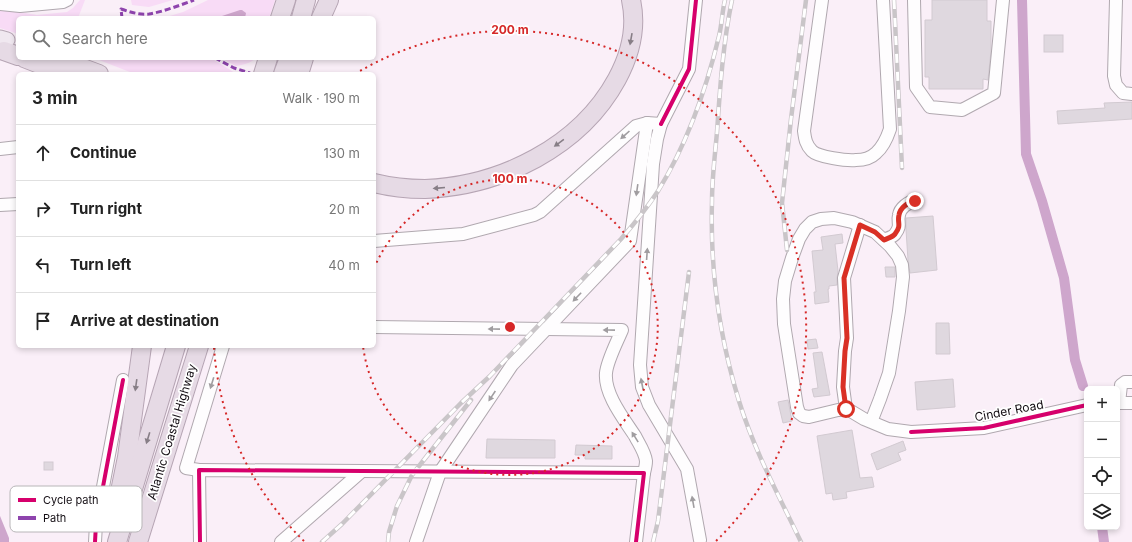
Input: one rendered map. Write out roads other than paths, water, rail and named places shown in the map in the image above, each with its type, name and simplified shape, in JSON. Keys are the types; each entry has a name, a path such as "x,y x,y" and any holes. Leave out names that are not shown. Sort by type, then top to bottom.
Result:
{"highway":[{"path":"281,16 286,0"},
{"path":"302,16 306,0"},
{"path":"322,16 329,0"},
{"path":"376,183 424,189 466,183 519,167 544,154 565,139 600,106 612,88 624,65 632,34 633,17 631,0"},
{"path":"29,60 60,72"},
{"path":"61,60 94,72"},
{"path":"264,72 267,60"},
{"path":"284,72 287,60"},
{"path":"300,72 303,60"},
{"path":"120,486 127,457 142,348"},
{"name":"Atlantic Coastal Highway","path":"134,486 175,348"},
{"name":"Atlantic Coastal Highway","path":"142,529 197,348"},
{"path":"111,542 112,532"},
{"name":"Atlantic Coastal Highway","path":"117,542 120,532"},
{"name":"Atlantic Coastal Highway","path":"138,542 141,532"}],"street":[{"path":"0,4 20,6 63,2 67,0"},
{"path":"696,0 689,69 661,124 653,164 640,365 642,387 649,405 688,469 700,540"},
{"path":"822,0 804,131 806,143 813,152 827,157 855,160 866,159 876,154 886,141 890,129 882,0"},
{"path":"914,0 916,86 930,107 962,110 994,93 1003,0"},
{"path":"1116,0 1114,76 1116,86 1123,93 1132,94"},
{"path":"376,241 463,234 534,215 540,212 636,126 646,123 661,124"},
{"path":"416,542 440,472 512,365 630,242 646,123"},
{"path":"0,149 16,147"},
{"path":"884,240 894,235 900,226 899,215 903,208 910,202 915,201"},
{"path":"0,205 16,204"},
{"path":"860,225 844,278 847,338 843,387 846,409 809,417 803,416 799,413 784,324 783,299 785,281 799,239 805,229 812,222 834,218 852,222 860,225 875,232 890,246 898,256 902,265 903,277 899,311 888,373 871,422"},
{"path":"376,327 622,330 606,373 606,382 608,392 641,447 646,464 636,542"},
{"path":"222,348 186,468 199,470 644,473"},
{"path":"103,486 123,380"},
{"path":"1120,391 1121,385 1125,382 1132,382"},
{"path":"1120,403 1132,403"},
{"name":"Cinder Road","path":"846,409 854,412 864,419 888,429 911,432 984,428 1084,406"},
{"path":"199,470 200,542"},
{"path":"281,542 362,471"},
{"path":"95,542 96,532"}],"waterway":[{"path":"1022,0 1026,154 1042,201 1064,278 1075,360 1083,386"},
{"path":"1102,530 1104,542"}],"railway":[{"path":"322,542 342,524 461,403 490,376 621,239 645,210 658,191 687,136 702,96 714,56 720,32 725,0"},
{"path":"732,0 722,66 712,184 714,277 717,302 726,352 745,419 767,473 801,542"},
{"path":"787,250 782,203 806,0"},
{"path":"894,0 902,168"},
{"path":"653,542 658,521 689,272"},
{"path":"388,542 389,532 397,506 412,475 471,400"}]}
